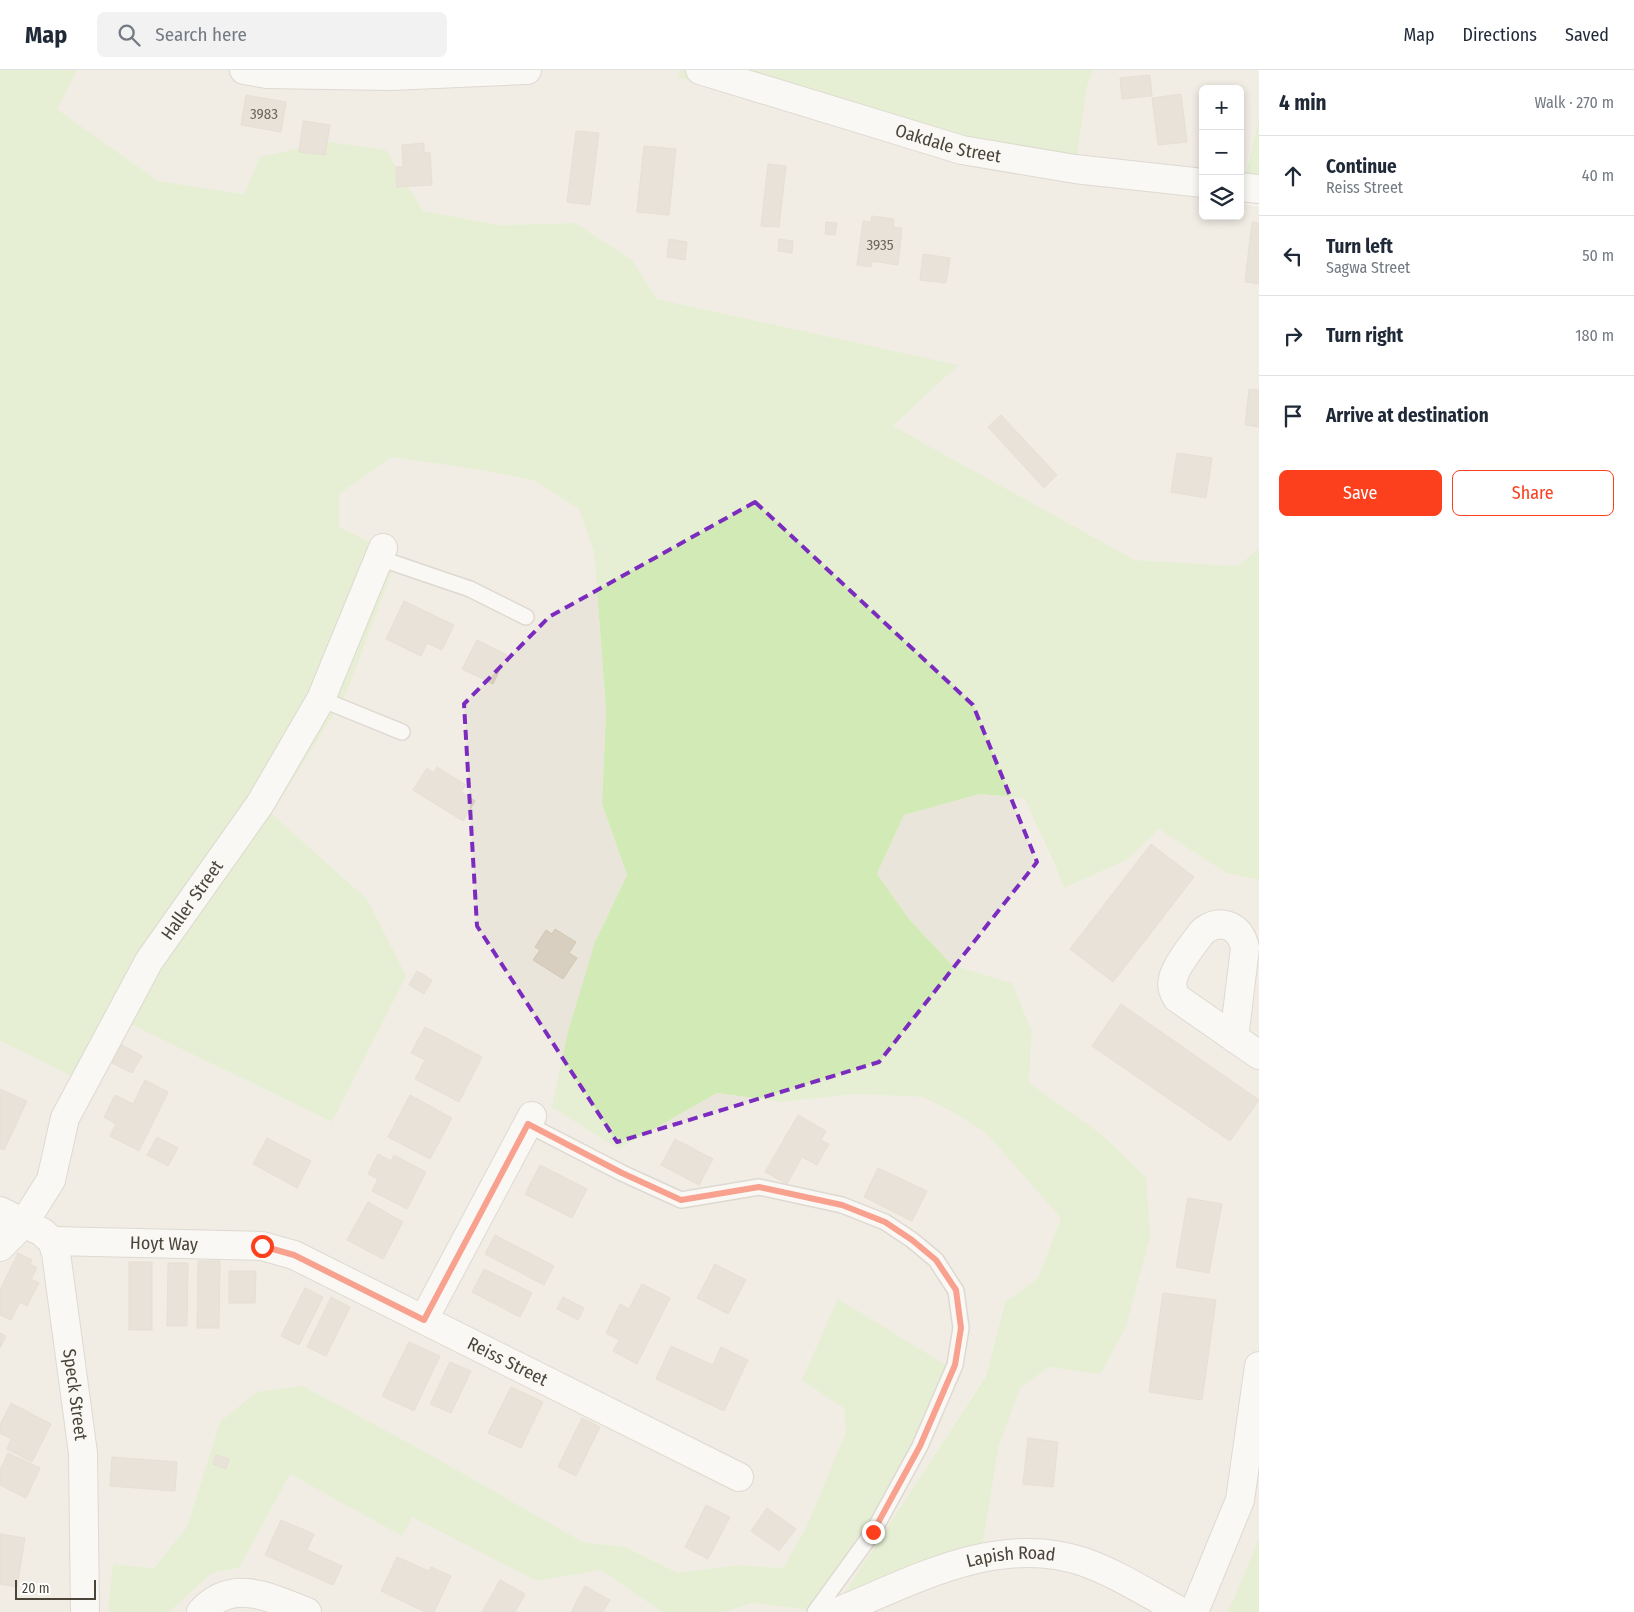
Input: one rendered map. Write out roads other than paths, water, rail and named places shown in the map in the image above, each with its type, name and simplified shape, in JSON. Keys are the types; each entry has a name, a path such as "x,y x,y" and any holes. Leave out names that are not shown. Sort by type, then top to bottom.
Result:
{"street":[{"path":"244,70 267,74 391,76 527,70"},
{"name":"Oakdale Street","path":"700,70 962,150 1075,169 1199,183"},
{"path":"1244,187 1259,189"},
{"name":"Haller Street","path":"0,1247 24,1223 51,1180 65,1118 149,961 260,804 321,700 381,553"},
{"path":"1234,1038 1259,1055"},
{"path":"424,1320 530,1120"},
{"path":"0,1211 42,1232 52,1241"},
{"name":"Hoyt Way","path":"52,1241 262,1246 276,1249"},
{"name":"Speck Street","path":"52,1241 56,1253 84,1453 85,1612"},
{"name":"Reiss Street","path":"276,1249 294,1255 738,1477"},
{"path":"1194,1612 1240,1500 1259,1366"},
{"name":"Lapish Road","path":"837,1612 949,1565 987,1556 1018,1552 1054,1555 1084,1562 1182,1612"},
{"path":"202,1612 209,1603 233,1592 260,1594 307,1612"}],"lane":[{"path":"381,553 470,588 526,617"},
{"path":"321,700 402,732"},
{"path":"530,1120 622,1173 681,1200 759,1187 842,1205 885,1222 912,1240 936,1260 956,1290 961,1328 955,1365 920,1446 873,1532 815,1612"}]}
